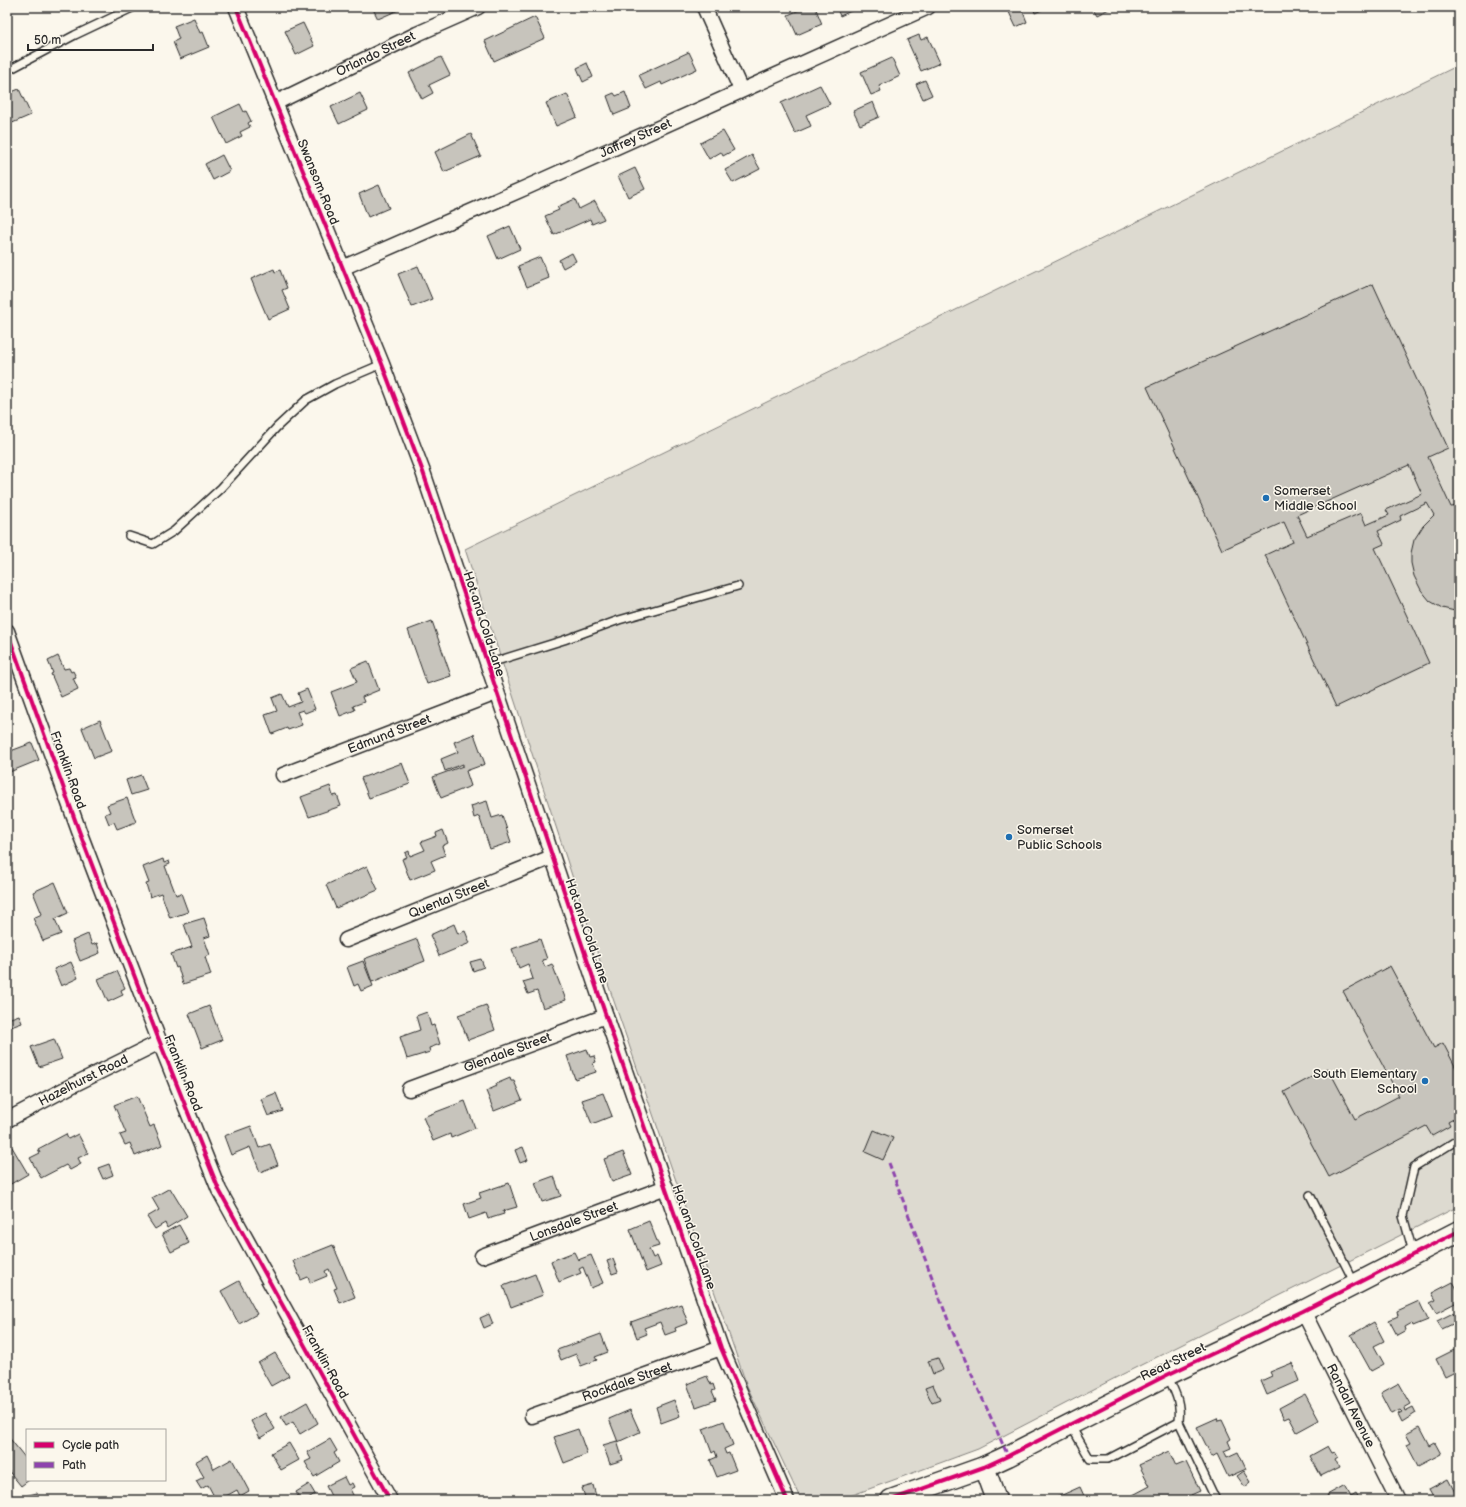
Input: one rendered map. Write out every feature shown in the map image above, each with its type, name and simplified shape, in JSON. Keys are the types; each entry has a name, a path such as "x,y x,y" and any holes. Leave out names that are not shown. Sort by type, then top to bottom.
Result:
{"main road":[{"name":"Read Street","path":"891,1500 984,1467 1167,1375 1303,1310 1459,1232"},
{"path":"984,1467 996,1500"}],"street":[{"name":"Swansom Road","path":"236,7 382,364"},
{"name":"Orlando Street","path":"275,103 416,34 478,7"},
{"path":"704,7 741,90"},
{"name":"Jaffrey Street","path":"342,268 928,7"},
{"name":"Hot and Cold Lane","path":"382,364 423,472 552,858 721,1348 787,1500"},
{"name":"Franklin Road","path":"7,630 82,838 160,1042 219,1190 390,1500"},
{"name":"Edmund Street","path":"283,775 496,693"},
{"name":"Quental Street","path":"346,940 552,858"},
{"name":"Glendale Street","path":"409,1089 606,1016"},
{"name":"Hazelhurst Road","path":"7,1120 71,1086 160,1042"},
{"name":"Lonsdale Street","path":"482,1256 666,1187"},
{"name":"Randall Avenue","path":"1303,1310 1398,1500"},
{"name":"Rockdale Street","path":"532,1416 721,1348"}],"lane":[{"path":"7,71 75,35 134,7"},
{"path":"130,536 154,544 174,531 221,488 277,427 306,400 335,384 382,364"},
{"path":"487,664 564,640 619,620 738,586"},
{"path":"1413,1255 1403,1216 1414,1167 1459,1139"},
{"path":"1310,1195 1355,1284"},
{"path":"1167,1375 1178,1398 1180,1410 1179,1422 1216,1500"},
{"path":"1070,1424 1090,1458 1108,1459 1179,1422"}],"shaded area":[{"name":"Somerset Public Schools","path":"1459,65 1459,1206 1119,1376 978,1449 839,1500 801,1500 747,1386 599,958 465,549"}],"building":[{"path":"372,7 405,7 378,19"},
{"path":"806,7 815,7 822,24 797,35 788,15"},
{"path":"836,7 860,7 840,16"},
{"path":"1021,7 1027,22 1016,27 1008,10"},
{"path":"1033,7 1048,7 1035,13"},
{"path":"1092,7 1110,7 1111,8 1097,15"},
{"path":"535,17 545,38 494,61 485,41"},
{"path":"194,18 200,33 203,32 209,47 180,59 173,42 179,39 174,26"},
{"path":"303,23 314,46 296,55 285,31"},
{"path":"919,35 921,40 928,37 940,63 921,71 907,40"},
{"path":"689,52 697,69 662,85 661,82 646,89 639,75"},
{"path":"441,57 450,75 429,85 433,93 422,99 409,73"},
{"path":"892,58 900,76 879,86 881,91 871,95 861,72"},
{"path":"587,63 593,77 583,82 577,68"},
{"path":"925,80 932,95 923,99 916,84"},
{"path":"820,85 830,104 806,115 811,126 795,133 781,103"},
{"path":"19,89 31,115 10,124 7,117 7,94"},
{"path":"625,92 631,108 614,115 607,96 614,93 616,96"},
{"path":"360,93 368,110 339,124 331,107"},
{"path":"567,94 577,117 556,126 546,103"},
{"path":"873,102 879,117 860,125 853,111"},
{"path":"240,104 244,112 246,111 251,121 248,123 250,127 240,132 242,136 226,144 213,117"},
{"path":"723,131 734,150 723,156 721,152 709,159 700,143"},
{"path":"471,134 481,156 444,172 435,152"},
{"path":"222,155 230,171 213,180 205,164"},
{"path":"752,155 760,169 733,183 725,170"},
{"path":"635,168 645,189 628,197 618,176"},
{"path":"379,185 389,208 368,217 359,194"},
{"path":"575,199 579,209 595,201 604,219 592,224 590,219 554,235 545,216 559,210 557,207"},
{"path":"510,226 520,249 498,259 488,236"},
{"path":"572,253 576,261 563,268 559,260"},
{"path":"540,257 549,278 527,287 518,266"},
{"path":"418,266 432,299 412,307 398,274"},
{"path":"274,269 275,272 280,270 287,288 282,290 290,309 268,319 251,279"},
{"name":"Somerset Middle School","path":"1373,284 1448,448 1428,457 1451,507 1459,506 1459,612 1442,608 1430,601 1421,590 1414,576 1411,563 1411,553 1414,540 1423,526 1434,515 1427,503 1400,516 1401,520 1378,531 1384,544 1375,548 1429,663 1336,707 1265,555 1293,542 1284,522 1222,550 1147,387","holes":["1409,465 1422,494 1386,510 1389,515 1366,525 1361,513 1307,536 1297,515"]},
{"path":"432,621 451,676 427,684 408,630"},
{"path":"58,656 64,669 69,668 71,672 73,671 76,677 73,678 78,689 61,697 51,674 53,673 48,661"},
{"path":"368,661 379,690 362,697 364,702 353,706 355,710 340,716 331,692 357,682 351,668"},
{"path":"307,689 315,709 305,713 303,710 297,712 302,725 288,730 287,728 272,734 265,715 277,711 272,698 282,694 288,707 301,702 298,693"},
{"path":"100,720 112,751 94,758 82,728"},
{"path":"474,734 485,764 466,771 471,786 441,798 433,777 463,766 463,764 445,771 441,759 458,752 454,742"},
{"path":"32,743 39,760 7,773 7,748 8,752"},
{"path":"402,763 410,784 369,798 361,778"},
{"path":"141,775 147,790 131,795 126,780"},
{"path":"330,786 333,796 337,795 341,806 309,817 301,797"},
{"path":"127,798 136,822 117,829 114,822 109,824 105,814 110,812 107,805"},
{"path":"487,801 492,818 502,815 511,842 490,849 479,816 474,818 471,806"},
{"path":"443,830 448,843 442,846 445,855 431,861 435,870 410,880 402,859 407,857 405,853 409,851 410,856 425,850 421,842 437,836 436,833"},
{"path":"163,859 164,863 169,861 170,864 165,866 176,895 181,893 188,912 170,918 161,893 150,897 146,884 149,883 143,867"},
{"path":"367,866 378,890 336,908 326,885"},
{"path":"55,882 68,913 55,919 61,934 43,941 33,918 42,914 33,892"},
{"path":"204,918 210,936 204,938 210,955 205,957 211,975 183,984 178,967 176,968 171,954 192,947 184,924"},
{"path":"454,924 458,934 465,931 470,943 439,956 430,935"},
{"path":"88,934 92,945 97,943 100,953 80,961 72,941"},
{"path":"417,939 425,961 372,982 364,959"},
{"path":"540,939 547,959 542,960 545,967 552,964 566,1000 543,1008 537,991 528,994 523,982 533,979 528,964 519,968 512,949"},
{"path":"481,959 484,967 473,971 470,962"},
{"path":"363,961 373,986 361,991 358,984 354,986 347,967"},
{"path":"71,962 78,978 61,986 54,969"},
{"name":"South Elementary School","path":"1390,966 1434,1048 1443,1043 1457,1070 1459,1069 1459,1116 1448,1122 1450,1126 1432,1136 1426,1126 1329,1177 1284,1092 1328,1068 1355,1119 1399,1096 1343,991"},
{"path":"117,971 125,988 121,990 123,995 108,1002 98,979"},
{"path":"486,1005 495,1030 468,1040 458,1015"},
{"path":"209,1006 222,1040 202,1048 189,1014"},
{"path":"427,1012 431,1026 434,1025 440,1044 429,1048 430,1052 407,1059 400,1037 420,1030 416,1016"},
{"path":"19,1015 22,1023 11,1027 8,1019"},
{"path":"54,1039 62,1059 39,1067 31,1047"},
{"path":"587,1049 590,1057 594,1056 596,1062 593,1063 596,1072 575,1079 567,1056"},
{"path":"510,1078 511,1081 514,1081 522,1100 494,1111 486,1091 497,1086 496,1084"},
{"path":"276,1093 283,1111 268,1116 261,1099"},
{"path":"603,1093 612,1116 592,1124 582,1100"},
{"path":"137,1096 150,1127 154,1125 162,1145 135,1156 130,1143 125,1145 120,1135 126,1133 114,1105"},
{"path":"465,1101 475,1128 451,1138 450,1134 433,1141 423,1117"},
{"path":"251,1126 259,1148 270,1144 278,1165 260,1172 250,1147 231,1155 224,1136"},
{"path":"874,1130 893,1138 883,1160 865,1152"},
{"path":"66,1134 68,1139 78,1134 88,1153 78,1158 81,1164 70,1170 66,1165 41,1178 30,1158 40,1153 38,1149"},
{"path":"12,1147 28,1174 9,1185 7,1181 7,1150"},
{"path":"523,1147 528,1160 520,1163 515,1150"},
{"path":"623,1152 632,1175 612,1182 604,1159"},
{"path":"109,1164 113,1175 103,1179 98,1168"},
{"path":"554,1176 561,1196 542,1202 535,1183"},
{"path":"509,1183 517,1207 503,1211 504,1214 488,1219 486,1213 469,1219 464,1204 481,1198 479,1193"},
{"path":"170,1188 187,1216 167,1228 165,1223 155,1229 147,1217 159,1210 152,1198"},
{"path":"649,1221 659,1246 649,1249 653,1258 657,1256 661,1266 646,1272 630,1229"},
{"path":"179,1225 189,1243 171,1252 162,1234"},
{"path":"333,1245 355,1297 340,1303 334,1289 337,1288 329,1269 325,1271 327,1276 310,1283 308,1277 301,1280 293,1261"},
{"path":"574,1252 578,1260 591,1255 603,1283 591,1288 583,1267 579,1269 581,1273 559,1282 551,1261"},
{"path":"613,1259 618,1272 612,1274 607,1261"},
{"path":"535,1274 543,1295 511,1307 503,1286"},
{"path":"239,1281 257,1314 239,1324 221,1291"},
{"path":"1453,1282 1459,1292 1459,1301 1436,1313 1430,1303 1436,1300 1432,1293"},
{"path":"1419,1301 1428,1320 1413,1326 1412,1323 1405,1327 1406,1330 1397,1335 1389,1320 1398,1316 1397,1311"},
{"path":"681,1304 688,1323 675,1328 676,1331 665,1335 660,1322 644,1328 647,1334 637,1338 631,1322"},
{"path":"1453,1313 1457,1322 1442,1329 1437,1321"},
{"path":"489,1314 493,1324 484,1328 480,1318"},
{"path":"1374,1322 1384,1341 1374,1346 1384,1364 1371,1371 1351,1335"},
{"path":"601,1334 608,1352 595,1357 597,1360 581,1366 576,1354 561,1360 557,1350"},
{"path":"1454,1350 1459,1360 1459,1370 1445,1377 1436,1359"},
{"path":"275,1353 289,1376 271,1386 258,1363"},
{"path":"938,1358 943,1370 933,1374 928,1361"},
{"path":"1292,1363 1299,1381 1267,1395 1261,1381 1272,1376 1270,1372"},
{"path":"707,1376 711,1385 713,1384 715,1390 712,1391 716,1400 696,1407 687,1384"},
{"path":"1399,1383 1411,1404 1404,1408 1405,1411 1413,1407 1416,1413 1402,1422 1398,1414 1402,1412 1400,1410 1392,1414 1381,1393"},
{"path":"933,1385 940,1400 932,1403 925,1388"},
{"path":"1305,1394 1319,1420 1297,1432 1289,1417 1284,1419 1279,1408"},
{"path":"674,1400 680,1416 661,1423 656,1407"},
{"path":"307,1402 318,1423 300,1434 293,1422 286,1426 281,1417"},
{"path":"630,1410 640,1432 618,1442 609,1419"},
{"path":"265,1413 275,1429 260,1438 251,1421"},
{"path":"1217,1418 1218,1421 1222,1420 1231,1439 1228,1441 1231,1448 1224,1451 1227,1457 1238,1452 1246,1469 1228,1477 1217,1454 1212,1457 1197,1427"},
{"path":"724,1421 733,1445 724,1449 726,1454 729,1453 736,1470 717,1477 710,1460 717,1457 715,1451 712,1453 703,1429"},
{"path":"1420,1427 1430,1446 1435,1443 1441,1454 1418,1466 1407,1445 1411,1443 1406,1434"},
{"path":"578,1429 587,1454 564,1463 554,1437"},
{"path":"7,1435 26,1459 26,1481 28,1481 21,1486 7,1469"},
{"path":"330,1439 337,1451 334,1453 339,1462 314,1477 305,1462 311,1459 307,1452"},
{"path":"617,1441 623,1460 610,1464 603,1445"},
{"path":"289,1443 299,1460 281,1470 271,1453"},
{"path":"1328,1446 1332,1453 1335,1452 1338,1457 1335,1459 1339,1467 1321,1476 1310,1456"},
{"path":"1169,1451 1176,1466 1186,1462 1200,1491 1191,1495 1193,1500 1135,1500 1133,1495 1150,1486 1139,1465"},
{"path":"207,1455 214,1469 232,1459 249,1491 240,1496 237,1490 219,1500 216,1500 208,1485 201,1489 196,1481 204,1477 195,1462"},
{"path":"1244,1471 1251,1482 1245,1487 1237,1476"},
{"path":"344,1477 348,1485 352,1483 354,1487 350,1489 354,1497 348,1500 333,1500 326,1486"},
{"path":"1448,1479 1459,1500 1435,1500 1429,1489"},
{"path":"309,1484 315,1494 305,1500 300,1500 296,1492"},
{"path":"593,1485 597,1500 586,1500 582,1488"},
{"path":"1345,1485 1351,1496 1356,1493 1360,1500 1330,1500 1327,1495"},
{"path":"1080,1487 1085,1498 1089,1496 1091,1500 1051,1500"},
{"path":"37,1493 39,1500 16,1500 16,1498"}],"marked path":[{"path":"889,1163 951,1328 1008,1456"}],"cycle path":[{"path":"236,7 382,364 423,472 606,1016 721,1348 787,1500"},
{"path":"7,631 79,831 157,1035 219,1190 390,1500"},
{"path":"891,1500 984,1467 1008,1456 1167,1375 1303,1311 1459,1231"}],"place":[{"name":"Somerset Middle School","path":"1266,498"},
{"name":"Somerset Public Schools","path":"1009,837"},
{"name":"South Elementary School","path":"1425,1081"}]}
